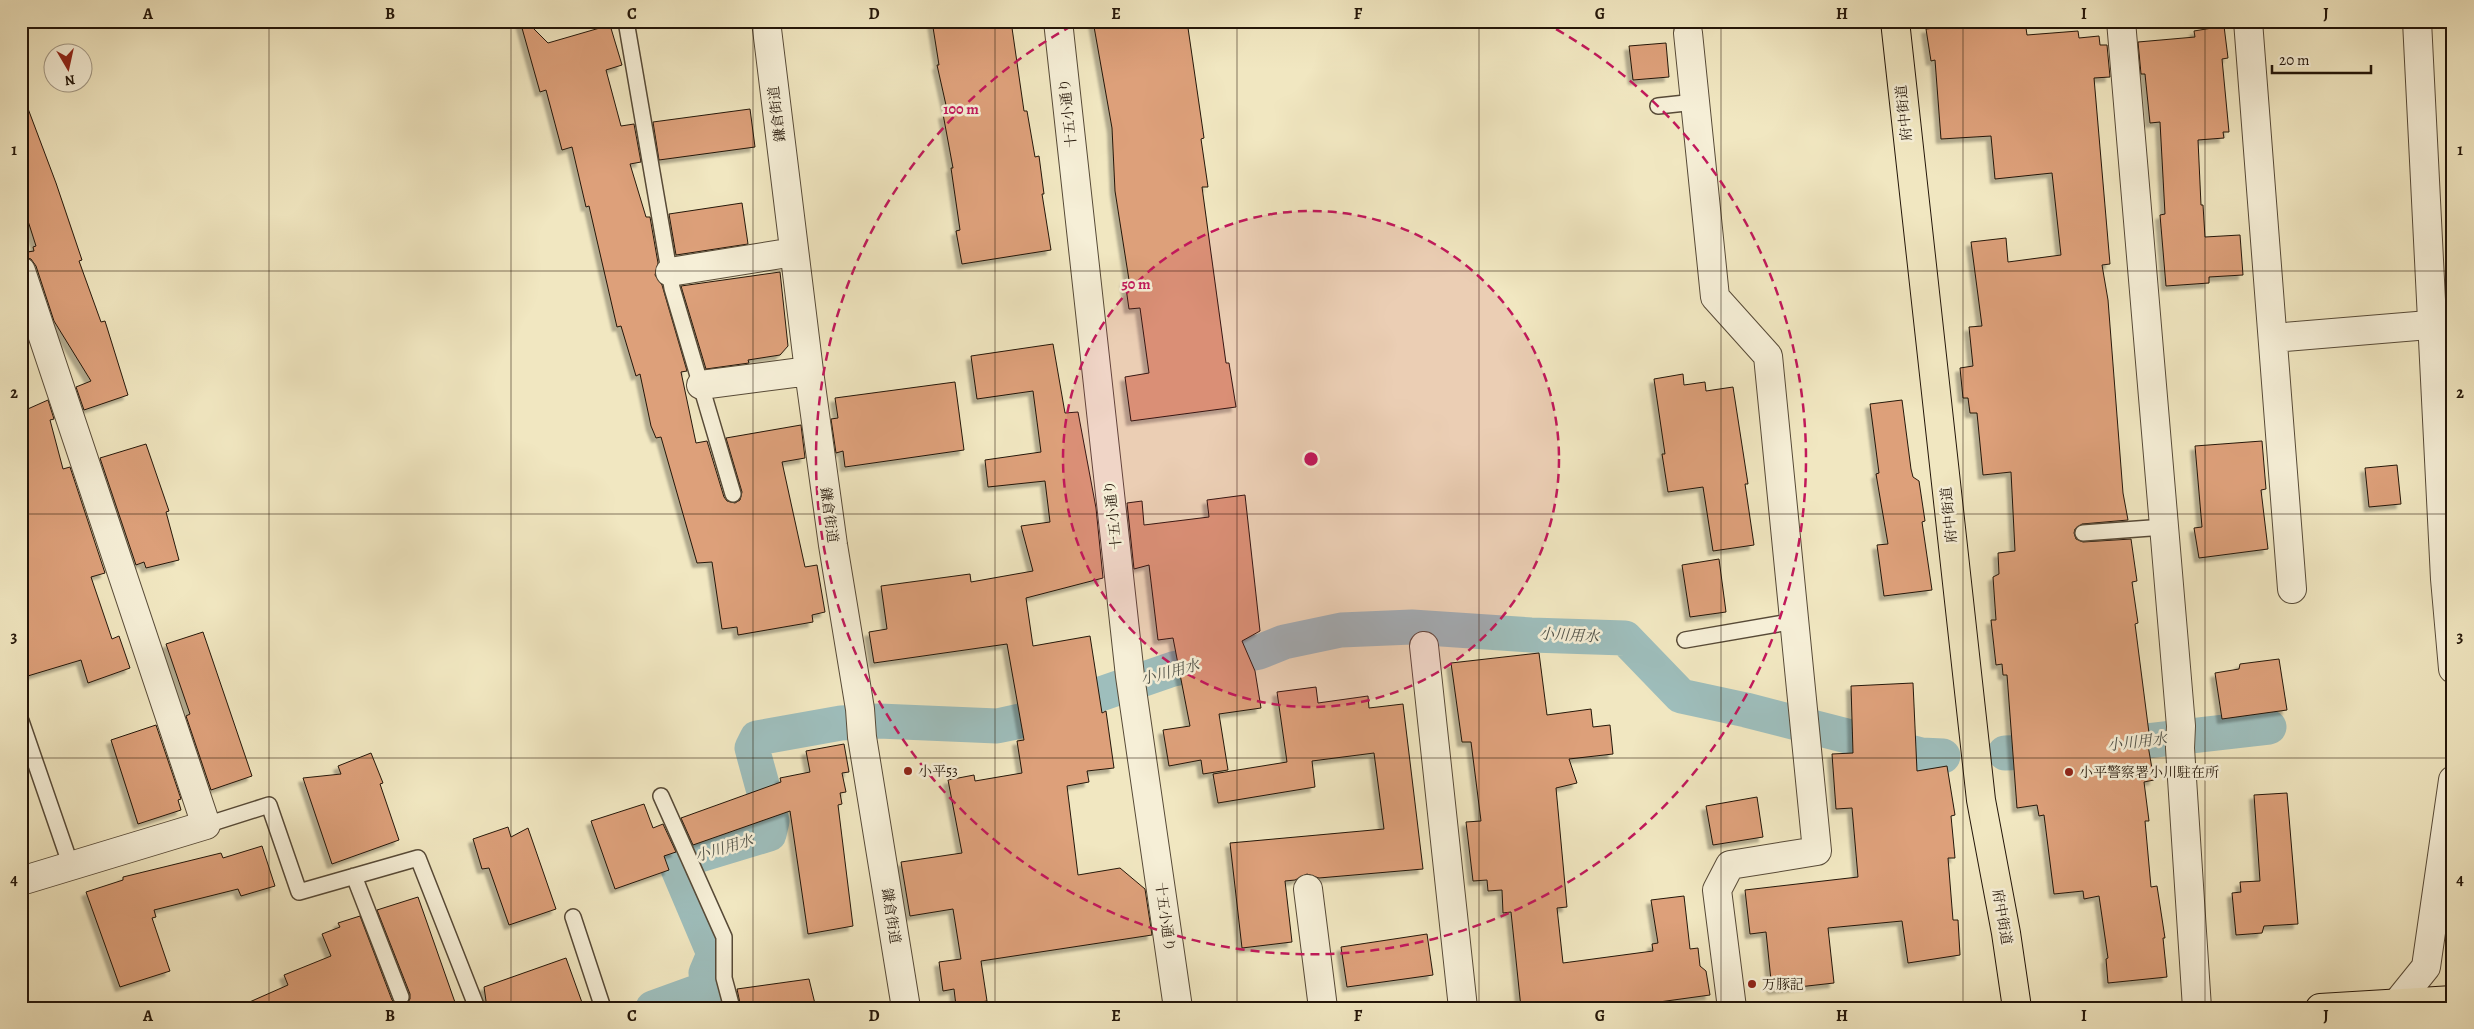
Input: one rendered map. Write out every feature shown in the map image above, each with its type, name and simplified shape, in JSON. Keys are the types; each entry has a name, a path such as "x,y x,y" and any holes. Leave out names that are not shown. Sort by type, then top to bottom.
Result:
{"main road":[{"name":"府中街道","path":"1895,21 1981,800 2006,933 2016,1008"},
{"path":"2320,1008 2397,1006 2453,1000"}],"street":[{"name":"鎌倉街道","path":"766,21 794,252 833,545 906,1008"},
{"name":"十五小通り","path":"1058,21 1132,686 1178,1008"},
{"path":"2121,21 2164,527 2180,737 2197,1008"},
{"path":"2248,21 2292,589"},
{"path":"2417,21 2443,324 2446,580 2453,669"},
{"path":"1688,33 1715,297 1768,356 1817,851 1730,865 1716,890 1732,1008"},
{"path":"670,272 794,252"},
{"path":"21,271 206,825 21,881"},
{"path":"2273,338 2443,324"},
{"path":"700,385 810,371"},
{"path":"1424,646 1463,1008"},
{"path":"2397,1006 2426,968 2453,780"},
{"path":"1308,889 1323,1008"}],"lane":[{"path":"626,21 672,288 733,494"},
{"path":"1658,106 1695,102"},
{"path":"2084,533 2164,527"},
{"path":"1685,640 1795,621"},
{"path":"21,721 71,866"},
{"path":"661,796 724,937 724,978 732,1008"},
{"path":"206,825 269,805 299,892 418,858 477,1008"},
{"path":"354,876 401,997"},
{"path":"573,917 603,1008"}],"building":[{"path":"520,21 526,21 548,43 610,25 622,65 606,70 621,126 634,124 641,162 630,164 646,217 650,217 658,263 655,275 662,285 687,371 681,372 696,443 707,441 724,497 727,501 735,503 740,500 742,492 726,438 801,425 805,458 782,462 805,567 817,565 825,612 812,615 813,622 738,635 737,627 722,629 712,562 697,563 661,437 656,438 651,426 640,374 636,376 621,326 617,327 589,206 586,207 572,147 562,150 546,90 540,92"},
{"path":"932,21 1011,21 1024,111 1027,111 1035,157 1039,156 1044,194 1042,194 1051,250 962,264 956,231 960,230 951,168 953,168 943,114 948,114 937,65 939,65"},
{"path":"1093,21 1187,21 1204,138 1201,139 1208,187 1202,187 1226,363 1229,363 1236,407 1131,421 1125,377 1149,373 1140,308 1129,309 1125,281 1129,280 1115,191 1112,128"},
{"path":"1942,21 2025,21 2027,35 2078,31 2079,38 2099,36 2100,45 2107,45 2110,77 2094,78 2110,264 2102,265 2108,300 2123,493 2128,520 2082,524 2075,529 2074,533 2076,539 2083,542 2131,539 2137,581 2132,582 2138,623 2135,624 2149,733 2146,734 2154,780 2144,782 2149,821 2145,821 2151,887 2157,886 2165,938 2163,938 2167,977 2108,983 2106,959 2108,958 2099,896 2084,899 2083,891 2054,894 2044,815 2039,816 2037,805 2017,808 2007,675 2003,675 2002,664 1996,665 1991,620 1996,620 1993,577 1999,574 1998,553 2015,551 2011,472 1983,475 1977,413 1970,413 1968,398 1963,398 1960,368 1973,366 1969,327 1982,326 1971,242 2006,238 2008,262 2061,255 2052,173 1995,179 1991,136 1941,139 1935,60 1931,61 1926,29 1943,27"},
{"path":"2224,26 2228,58 2222,59 2229,132 2223,132 2224,138 2198,140 2201,205 2203,205 2205,237 2240,235 2243,275 2209,277 2209,283 2166,286 2160,215 2165,214 2160,122 2150,123 2145,74 2141,74 2138,42 2195,37 2194,31"},
{"path":"1666,43 1669,77 1633,80 1629,46"},
{"path":"21,98 24,98 56,183 82,260 79,261 101,322 105,321 128,395 84,410 76,387 91,381 54,321 36,266 31,259 21,256 21,253 34,251 33,247 36,246 21,199"},
{"path":"750,109 755,147 659,160 653,122"},
{"path":"742,203 748,244 676,255 669,214"},
{"path":"780,272 788,346 780,355 748,360 749,363 706,369 681,286"},
{"path":"1053,344 1065,413 1078,412 1096,508 1103,578 1026,598 1033,646 1090,636 1102,713 1106,711 1114,768 1087,771 1089,782 1067,786 1078,875 1120,868 1145,889 1152,935 981,961 987,1001 956,1006 954,989 943,991 939,962 961,959 953,909 910,916 901,862 962,853 948,780 974,775 975,781 1022,773 1017,741 1024,740 1007,644 874,663 869,632 887,629 881,586 970,574 971,582 1033,571 1021,526 1050,522 1045,481 988,487 985,460 1041,452 1033,391 977,399 971,356"},
{"path":"1683,374 1684,385 1705,382 1706,391 1733,387 1748,484 1745,484 1754,545 1713,551 1703,487 1668,492 1662,454 1665,454 1654,379"},
{"path":"955,382 964,450 845,467 843,451 836,453 831,419 838,418 835,398"},
{"path":"48,400 54,419 50,420 63,469 70,467 105,573 91,577 112,639 119,636 130,668 88,683 81,660 21,678 21,412"},
{"path":"1902,400 1911,469 1913,477 1919,481 1925,521 1922,522 1932,590 1884,596 1877,545 1888,544 1876,474 1879,473 1870,404"},
{"path":"2262,441 2266,489 2261,490 2268,549 2199,558 2194,528 2202,527 2195,446"},
{"path":"146,444 169,511 166,512 179,560 146,568 144,562 136,565 100,458"},
{"path":"2397,465 2401,504 2369,507 2365,468"},
{"path":"1245,495 1260,631 1242,641 1255,671 1261,708 1219,714 1228,770 1203,774 1201,760 1169,766 1163,730 1190,726 1173,638 1158,640 1149,565 1134,569 1127,503 1142,501 1144,525 1209,517 1207,500"},
{"path":"1719,559 1726,612 1690,617 1682,565"},
{"path":"203,632 252,776 211,790 186,716 190,714 166,644"},
{"path":"1539,653 1547,715 1591,709 1593,727 1610,725 1613,754 1569,759 1577,783 1556,788 1567,907 1557,908 1563,963 1653,951 1652,944 1658,943 1651,900 1684,896 1690,949 1698,948 1700,966 1706,971 1710,995 1637,1005 1638,1008 1521,1008 1511,912 1503,913 1502,890 1488,891 1487,880 1473,881 1466,822 1481,821 1471,742 1462,742 1451,663"},
{"path":"2279,659 2287,710 2222,719 2215,673 2239,669 2240,664"},
{"path":"1913,683 1917,771 1947,766 1955,815 1951,816 1955,858 1948,858 1953,920 1958,920 1960,955 1908,963 1902,921 1828,928 1834,983 1772,990 1766,932 1750,934 1745,890 1858,877 1852,808 1836,809 1832,754 1853,753 1851,686"},
{"path":"1316,687 1318,703 1368,696 1369,708 1403,704 1423,869 1319,878 1307,874 1295,880 1285,881 1292,942 1242,948 1230,843 1384,829 1374,753 1312,761 1315,787 1218,803 1213,774 1287,762 1277,692"},
{"path":"156,725 181,799 178,800 181,810 138,824 111,740"},
{"path":"844,744 849,772 842,773 846,792 840,793 842,804 838,805 853,926 808,934 790,811 693,845 681,818 781,782 780,778 810,772 806,751"},
{"path":"371,753 383,783 380,784 399,840 332,864 303,778 341,774 338,766"},
{"path":"2287,793 2298,924 2264,926 2262,933 2236,935 2232,893 2241,892 2240,882 2260,881 2254,795"},
{"path":"1757,797 1763,837 1713,845 1706,806"},
{"path":"644,804 653,828 663,824 676,852 664,856 669,870 615,889 591,821"},
{"path":"508,827 511,837 528,828 556,909 509,925 489,868 482,869 473,839"},
{"path":"262,846 275,886 241,896 238,889 154,910 156,917 152,918 170,971 120,987 86,892 123,880 123,877 221,853 223,858"},
{"path":"418,897 457,1008 236,1008 288,985 284,975 331,956 322,934 340,927 338,923 360,916 392,1000 399,1006 405,1006 410,999 410,994 377,910"},
{"path":"1427,934 1433,975 1347,987 1341,947"},
{"path":"566,958 584,1008 487,1008 484,987"},
{"path":"809,979 816,1008 741,1008 737,989"}],"waterway":[{"name":"小川用水","path":"653,1008 711,987 706,973 714,954 678,869 683,860 769,834 772,821 752,748 757,738 841,723 879,721 997,726 1025,720 1173,669 1259,652 1284,642 1341,630 1412,627 1531,635 1625,638 1681,696 1746,710 1921,755 1943,756"},
{"name":"小川用水","path":"2005,753 2060,751 2269,727"}],"place":[{"name":"小平53","path":"908,771"},
{"name":"小平警察署小川駐在所","path":"2069,772"},
{"name":"万豚記","path":"1752,984"}]}
